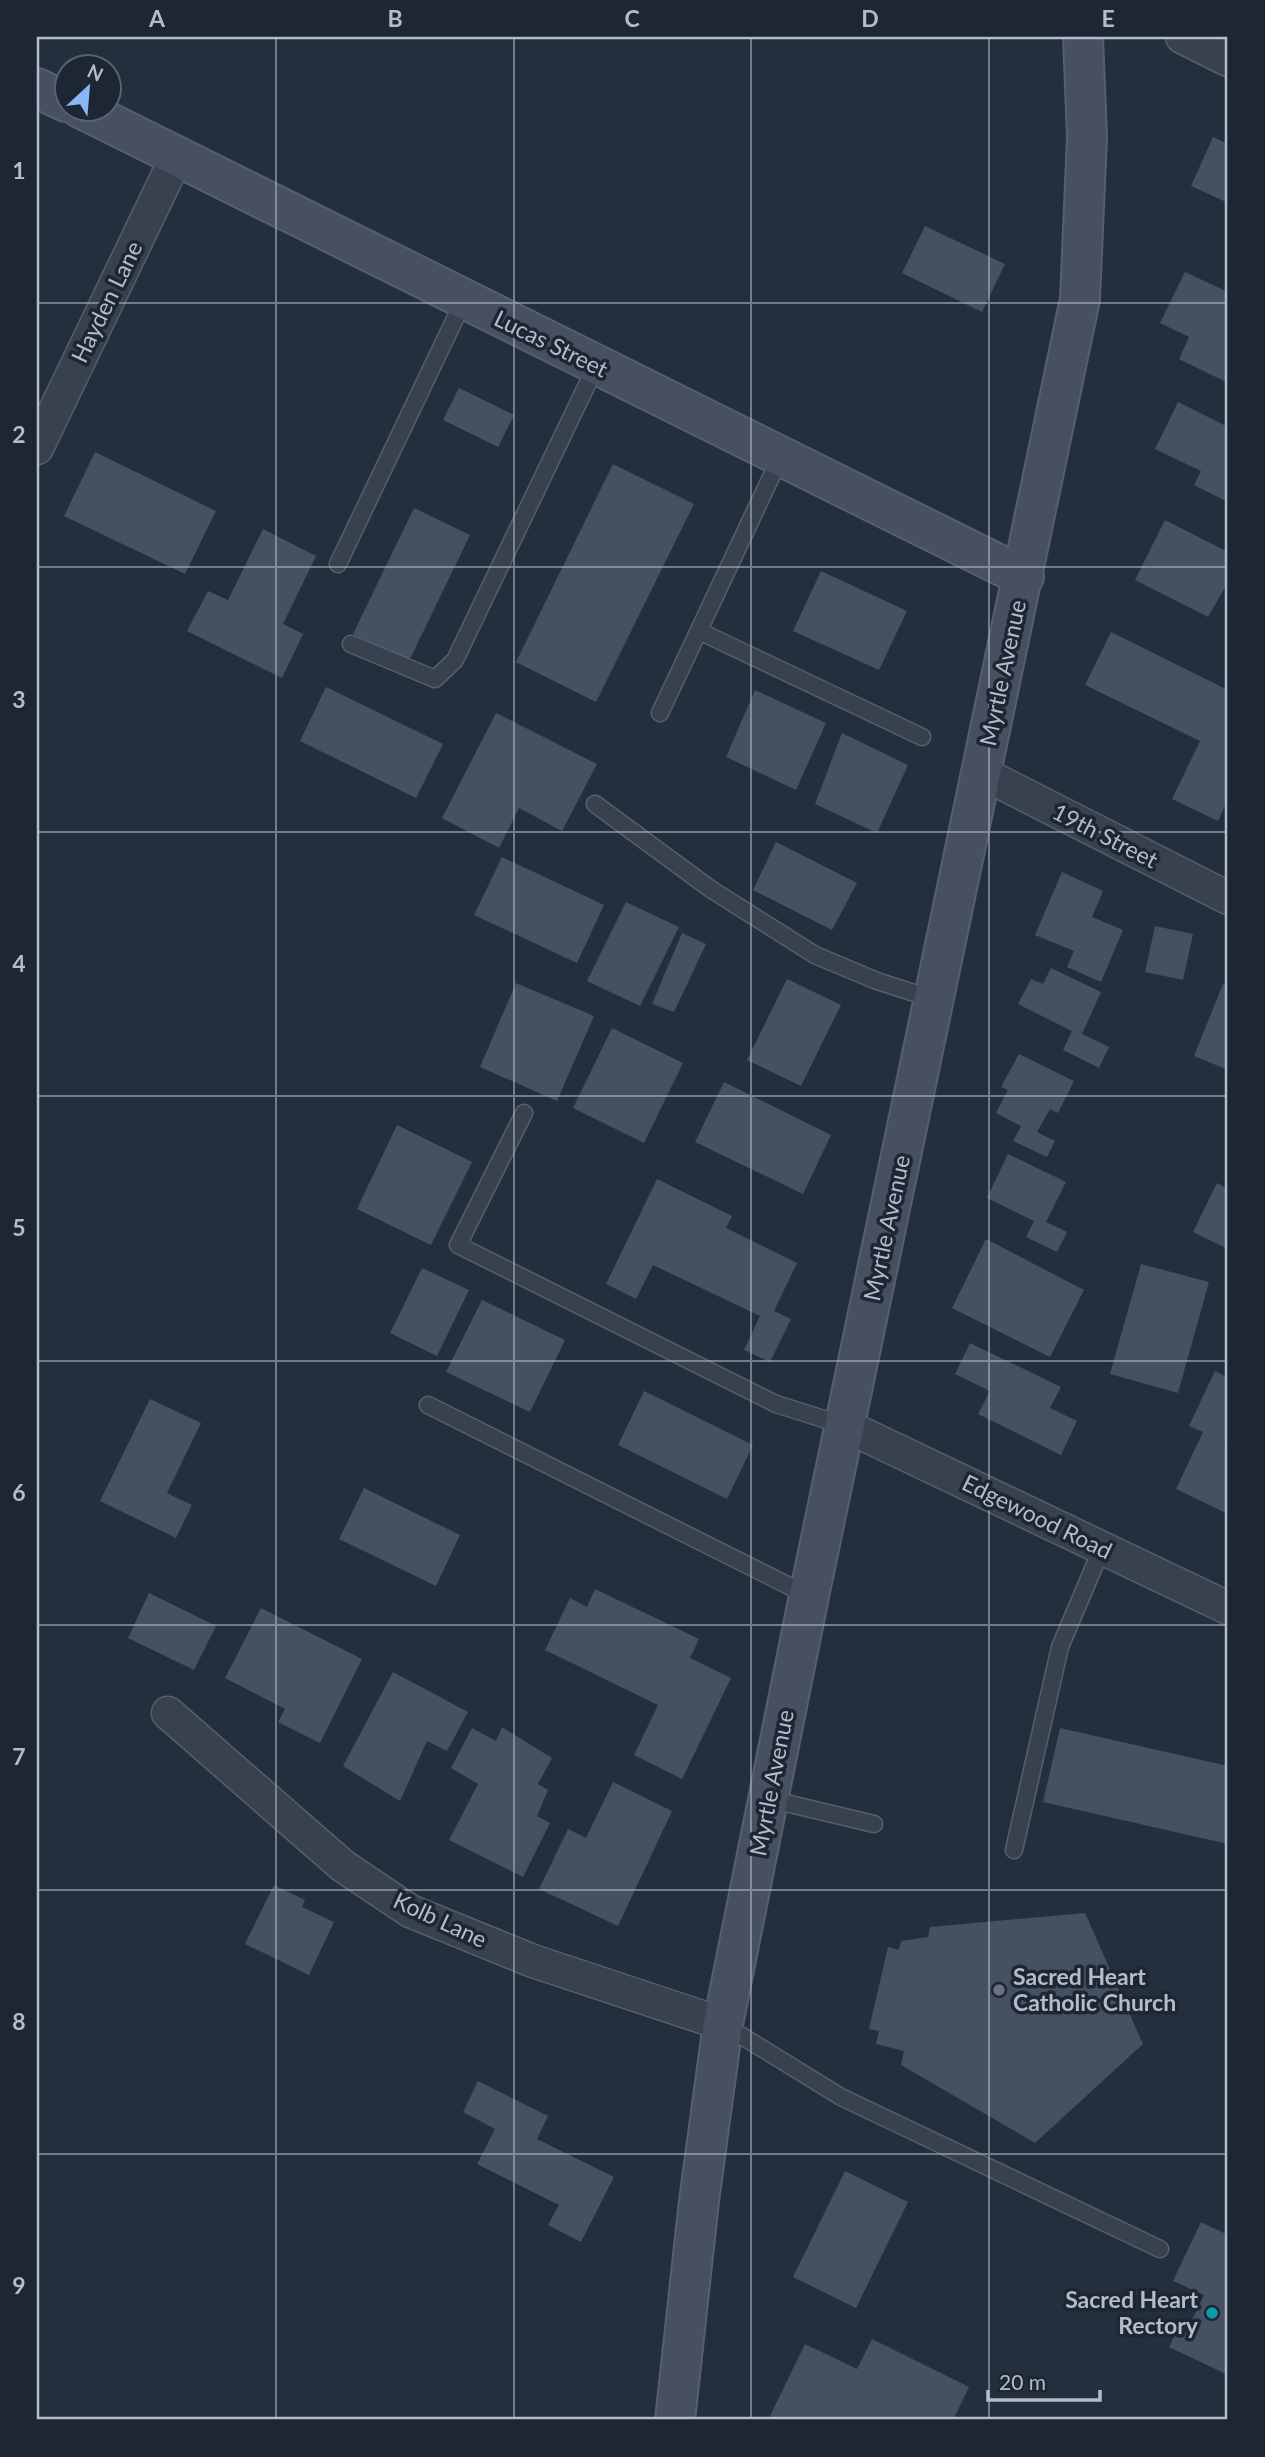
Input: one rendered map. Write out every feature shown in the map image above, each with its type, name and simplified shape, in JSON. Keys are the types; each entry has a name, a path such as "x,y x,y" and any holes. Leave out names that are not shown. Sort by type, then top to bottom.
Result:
{"main road":[{"name":"Myrtle Avenue","path":"676,2420 699,2201 723,2024 809,1596 936,999 1080,299 1087,137 1083,37"},
{"name":"Lucas Street","path":"108,122 1024,577"}],"street":[{"path":"1182,37 1228,60"},
{"name":"Hayden Lane","path":"37,448 177,156"},
{"name":"19th Street","path":"982,773 1228,898"},
{"name":"Edgewood Road","path":"846,1426 1228,1608"},
{"name":"Kolb Lane","path":"168,1713 343,1866 410,1911 533,1961 723,2024"}],"lane":[{"path":"338,564 464,300"},
{"path":"351,644 435,679 456,660 596,366"},
{"path":"660,713 780,458"},
{"path":"699,631 922,737"},
{"path":"595,804 712,890 815,955 877,981 936,999"},
{"path":"524,1113 458,1245 776,1404 846,1426"},
{"path":"428,1405 809,1596"},
{"path":"1014,1850 1060,1647 1102,1548"},
{"path":"769,1799 874,1824"},
{"path":"723,2024 841,2097 1160,2249"}],"building":[{"path":"1213,137 1228,144 1228,203 1191,186"},
{"path":"925,226 1005,264 982,312 902,273"},
{"path":"1185,272 1228,292 1228,383 1179,359 1189,337 1160,323"},
{"path":"459,388 514,415 498,447 443,420"},
{"path":"1178,402 1228,427 1228,491 1224,500 1194,485 1201,471 1155,449"},
{"path":"95,452 216,511 185,574 64,516"},
{"path":"613,464 694,504 596,702 516,662"},
{"path":"414,508 470,535 409,661 353,634"},
{"path":"1165,520 1228,552 1228,582 1208,617 1135,580"},
{"path":"263,529 316,556 283,624 303,634 282,678 187,631 208,591 228,600"},
{"path":"821,571 907,611 879,670 793,631"},
{"path":"1111,632 1228,690 1228,799 1218,821 1172,799 1200,741 1085,685"},
{"path":"326,687 443,744 416,798 300,741"},
{"path":"755,690 826,723 796,790 726,757"},
{"path":"496,713 597,764 562,831 519,808 499,848 442,818"},
{"path":"842,733 908,765 877,833 815,804"},
{"path":"776,842 857,883 832,930 753,890"},
{"path":"502,857 604,905 577,963 474,915"},
{"path":"1062,872 1103,891 1092,917 1123,930 1101,982 1067,967 1074,951 1035,935"},
{"path":"626,902 679,927 640,1006 587,981"},
{"path":"1155,926 1193,934 1183,980 1145,972"},
{"path":"682,933 706,944 674,1012 652,1004"},
{"path":"1051,968 1101,992 1082,1034 1109,1047 1099,1068 1063,1050 1072,1031 1018,1004 1031,979 1043,984"},
{"path":"787,979 841,1005 801,1086 747,1060"},
{"path":"516,983 594,1016 557,1101 480,1067"},
{"path":"1223,984 1228,986 1228,1070 1194,1056"},
{"path":"612,1028 683,1063 644,1143 573,1108"},
{"path":"1019,1054 1074,1081 1058,1113 1050,1109 1037,1132 1055,1141 1047,1157 1013,1141 1021,1126 996,1113 1008,1090 1001,1087"},
{"path":"724,1082 831,1135 803,1194 695,1142"},
{"path":"397,1125 472,1162 431,1245 357,1209"},
{"path":"1008,1154 1066,1182 1046,1222 1067,1232 1057,1252 1026,1237 1034,1221 987,1198"},
{"path":"657,1179 732,1216 726,1228 797,1263 774,1311 791,1319 770,1362 744,1350 760,1316 653,1265 636,1299 606,1284"},
{"path":"1217,1183 1228,1189 1228,1249 1193,1232"},
{"path":"986,1239 1084,1290 1050,1357 952,1308"},
{"path":"1141,1264 1209,1282 1178,1393 1110,1374"},
{"path":"422,1268 469,1290 437,1356 390,1333"},
{"path":"482,1300 565,1340 530,1412 446,1372"},
{"path":"970,1343 1061,1387 1050,1408 1077,1421 1061,1455 978,1414 990,1391 955,1374"},
{"path":"1215,1371 1228,1378 1228,1436 1224,1446 1228,1448 1226,1513 1176,1489 1203,1432 1189,1426"},
{"path":"644,1391 753,1445 727,1499 618,1445"},
{"path":"150,1399 201,1423 167,1493 192,1505 176,1538 100,1501"},
{"path":"364,1488 460,1535 436,1586 339,1539"},
{"path":"595,1589 699,1639 690,1658 731,1678 682,1779 634,1755 658,1705 545,1650 570,1598 587,1607"},
{"path":"149,1593 216,1626 194,1670 128,1638"},
{"path":"261,1608 362,1659 320,1743 278,1722 285,1709 225,1678"},
{"path":"393,1672 468,1712 447,1751 427,1741 400,1801 343,1766"},
{"path":"502,1727 552,1758 538,1784 548,1790 537,1816 550,1823 523,1877 449,1840 478,1784 451,1768 472,1728 496,1741"},
{"path":"1060,1728 1228,1766 1228,1844 1043,1802"},
{"path":"613,1782 672,1811 618,1926 539,1889 568,1829 586,1838"},
{"path":"274,1885 305,1900 302,1907 334,1922 309,1975 245,1944"},
{"name":"Sacred Heart Catholic Church","path":"1085,1913 1143,2044 1035,2143 901,2065 904,2051 876,2044 879,2031 869,2029 888,1947 899,1950 901,1941 928,1937 930,1927"},
{"path":"478,2081 548,2116 537,2139 614,2177 581,2242 548,2225 559,2205 477,2164 495,2129 463,2112"},
{"path":"845,2171 908,2202 856,2308 793,2277"},
{"name":"Sacred Heart Rectory","path":"1201,2222 1228,2235 1228,2375 1169,2347 1177,2331 1185,2335 1204,2295 1173,2281"},
{"path":"872,2339 969,2387 953,2420 768,2420 805,2344 857,2369"}],"place":[{"name":"Sacred Heart Catholic Church","path":"999,1990"},
{"name":"Sacred Heart Rectory","path":"1212,2313"}]}
